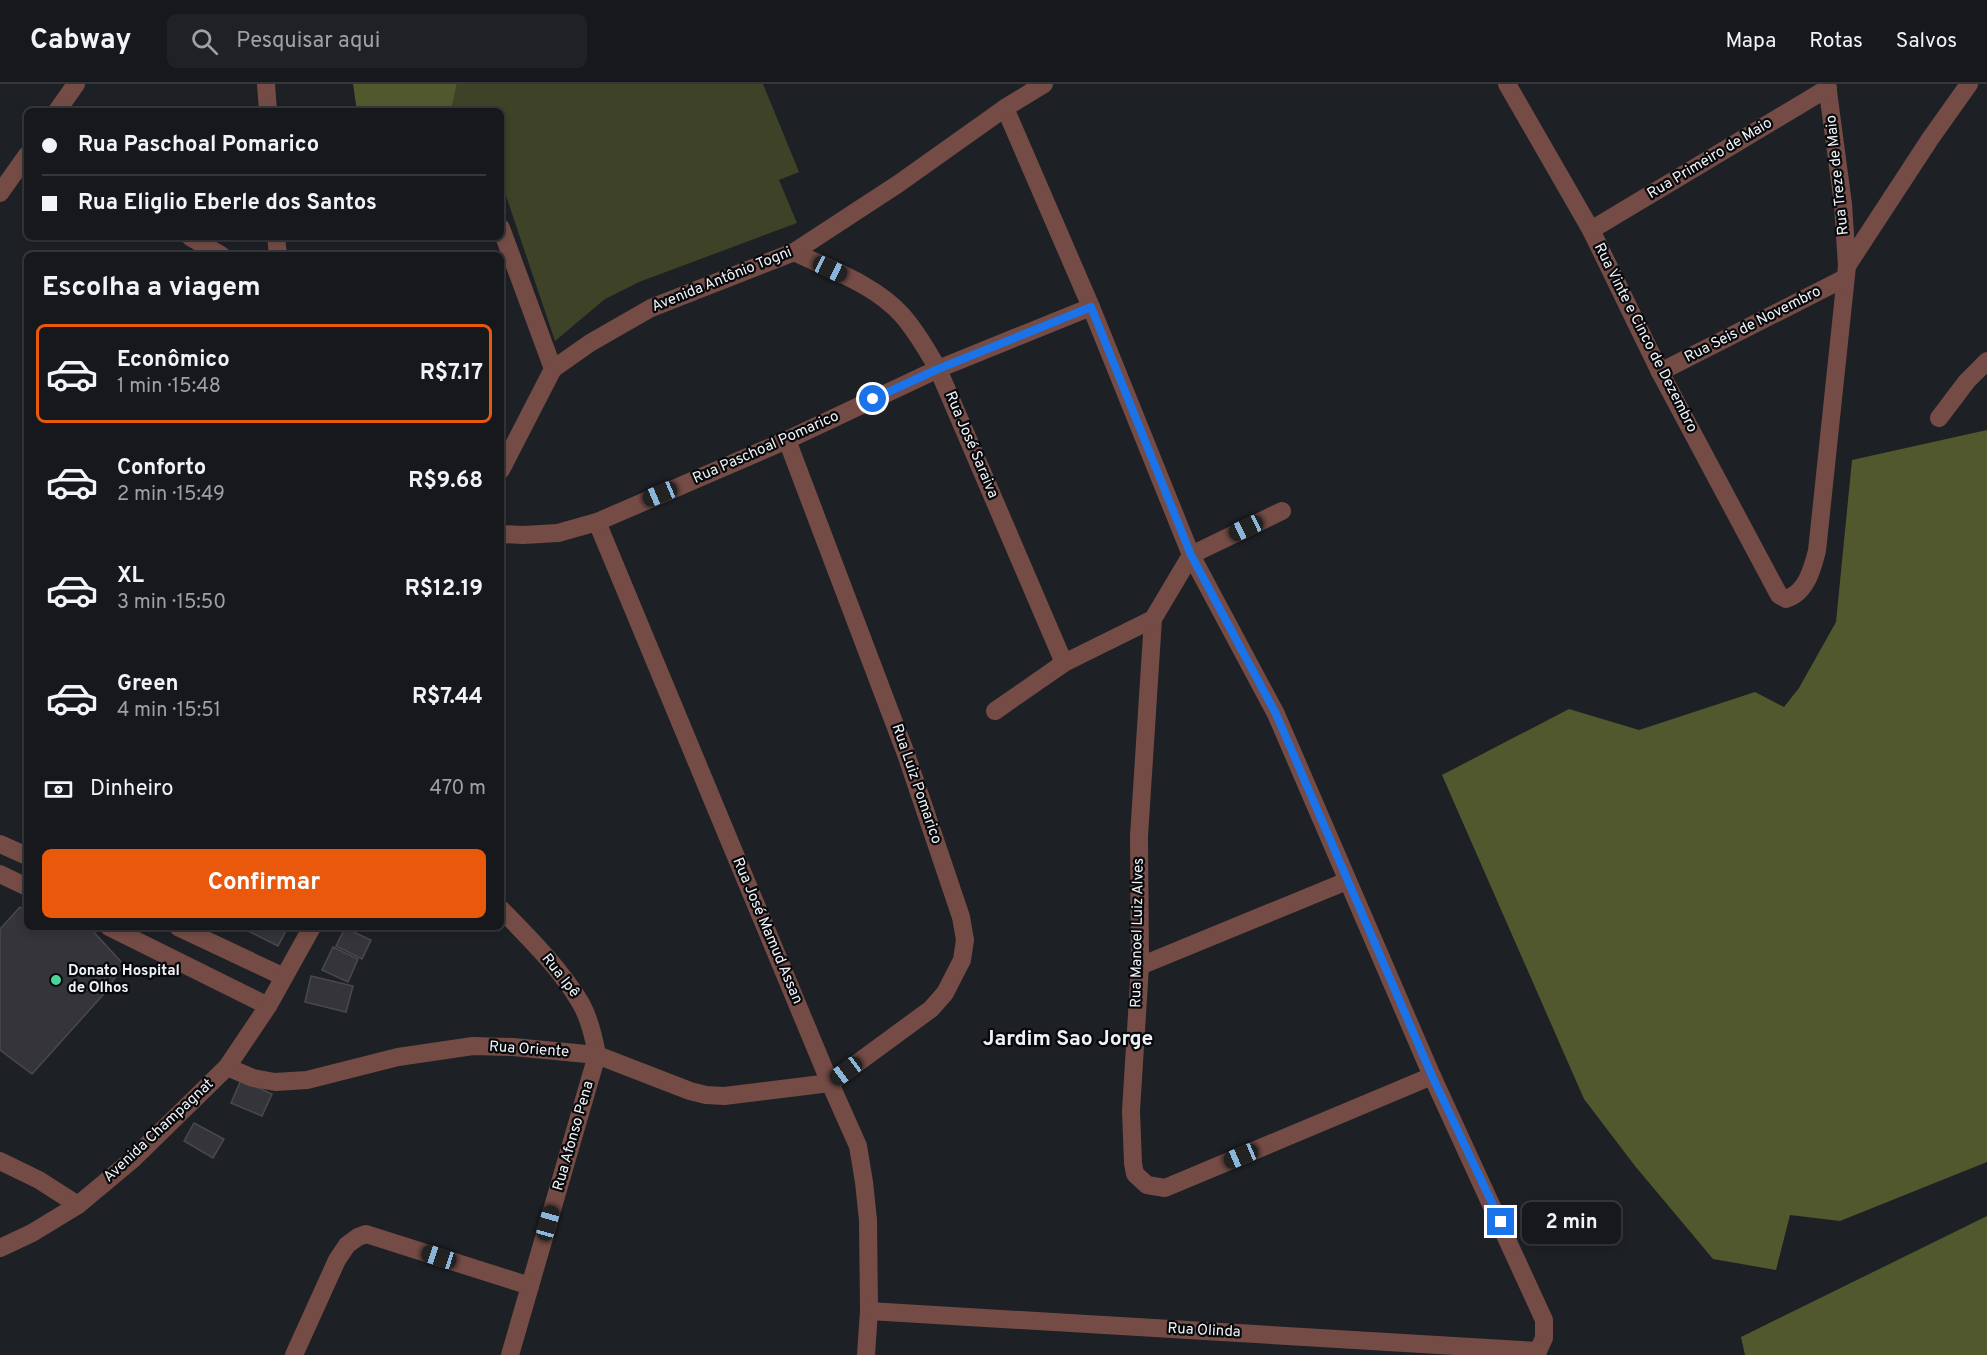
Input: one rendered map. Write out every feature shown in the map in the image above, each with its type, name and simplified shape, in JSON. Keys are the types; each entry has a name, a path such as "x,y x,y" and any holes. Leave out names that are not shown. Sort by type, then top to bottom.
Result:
{"street":[{"path":"59,108 76,84"},
{"path":"266,84 268,108"},
{"name":"Avenida Antônio Togni","path":"504,464 553,369 590,343 651,308 794,252 898,184 1005,108 1044,84"},
{"name":"Rua Vinte e Cinco de Dezembro","path":"1507,84 1591,230 1660,372 1779,595"},
{"path":"1846,272 1930,139 1969,84"},
{"name":"Rua Primeiro de Maio","path":"1591,230 1828,86"},
{"name":"Rua Treze de Maio","path":"1779,595 1786,599 1799,591 1813,568 1817,551 1846,272 1843,204 1828,86"},
{"path":"1005,108 1091,307 1191,555 1276,714 1432,1076 1501,1222 1544,1320 1544,1338 1534,1353"},
{"path":"0,193 24,159"},
{"path":"504,236 553,369"},
{"path":"195,240 216,252"},
{"name":"Rua José Saraiva","path":"794,252 885,299 918,334 938,369 1065,663"},
{"name":"Rua Seis de Novembro","path":"1660,372 1846,272"},
{"name":"Rua Paschoal Pomarico","path":"504,534 558,533 597,522 787,440 938,369 1091,307"},
{"path":"1939,418 1967,381 1987,361"},
{"name":"Rua Luiz Pomarico","path":"787,440 906,754 962,917 965,940 963,960 957,973 945,993 931,1009 830,1083"},
{"path":"995,711 1065,663 1152,619 1191,555 1282,511"},
{"name":"Rua José Mamud Assan","path":"597,522 858,1146 868,1220 869,1311 866,1355"},
{"name":"Rua Manoel Luiz Alves","path":"1152,619 1139,836 1140,966 1131,1111 1135,1174 1147,1185 1165,1188 1432,1076"},
{"path":"0,844 24,855"},
{"path":"0,874 24,886"},
{"path":"1140,966 1347,881"},
{"name":"Rua Ipê","path":"504,912 561,975 581,1003 597,1055"},
{"path":"115,930 268,1006"},
{"path":"184,930 284,977 310,930"},
{"name":"Avenida Champagnat","path":"0,1248 32,1233 78,1205 133,1159 227,1068 268,1006 284,977"},
{"name":"Rua Oriente","path":"227,1068 253,1078 275,1082 307,1080 398,1057 473,1046 513,1047 597,1055 706,1095 724,1096 830,1083"},
{"name":"Rua Afonso Pena","path":"510,1355 597,1055"},
{"path":"0,1161 32,1176 78,1205"},
{"path":"294,1355 338,1260 347,1245 366,1234 530,1286"},
{"name":"Rua Olinda","path":"869,1311 1534,1353"}],"green space":[{"path":"353,84 457,84 452,108 357,108"},
{"path":"457,84 763,84 799,172 779,180 797,223 639,282 605,299 555,341 504,190 504,108 452,108"},
{"path":"1987,430 1987,1162 1840,1221 1790,1215 1776,1270 1713,1259 1635,1166 1584,1099 1442,775 1569,709 1639,730 1755,692 1784,707 1799,688 1836,622 1852,460"},
{"path":"1987,1216 1987,1355 1745,1355 1741,1337"}],"building":[{"name":"Donato Hospital de Olhos","path":"20,907 24,910 24,930 92,930 124,965 102,996 32,1074 0,1050 0,929"},
{"path":"246,930 286,930 278,946"},
{"path":"344,930 349,930 371,940 362,959 336,946"},
{"path":"333,947 358,959 348,982 322,970"},
{"path":"311,976 353,986 346,1012 305,1002"},
{"path":"241,1080 272,1094 262,1116 231,1103"},
{"path":"194,1123 224,1139 213,1158 184,1141"}],"place":[{"name":"Donato Hospital de Olhos","path":"56,980"}],"district":[{"name":"Jardim Sao Jorge","path":"1068,1039"}],"route":[{"path":"873,399 938,369 1091,307 1191,555 1276,714 1432,1076 1501,1222"}]}
